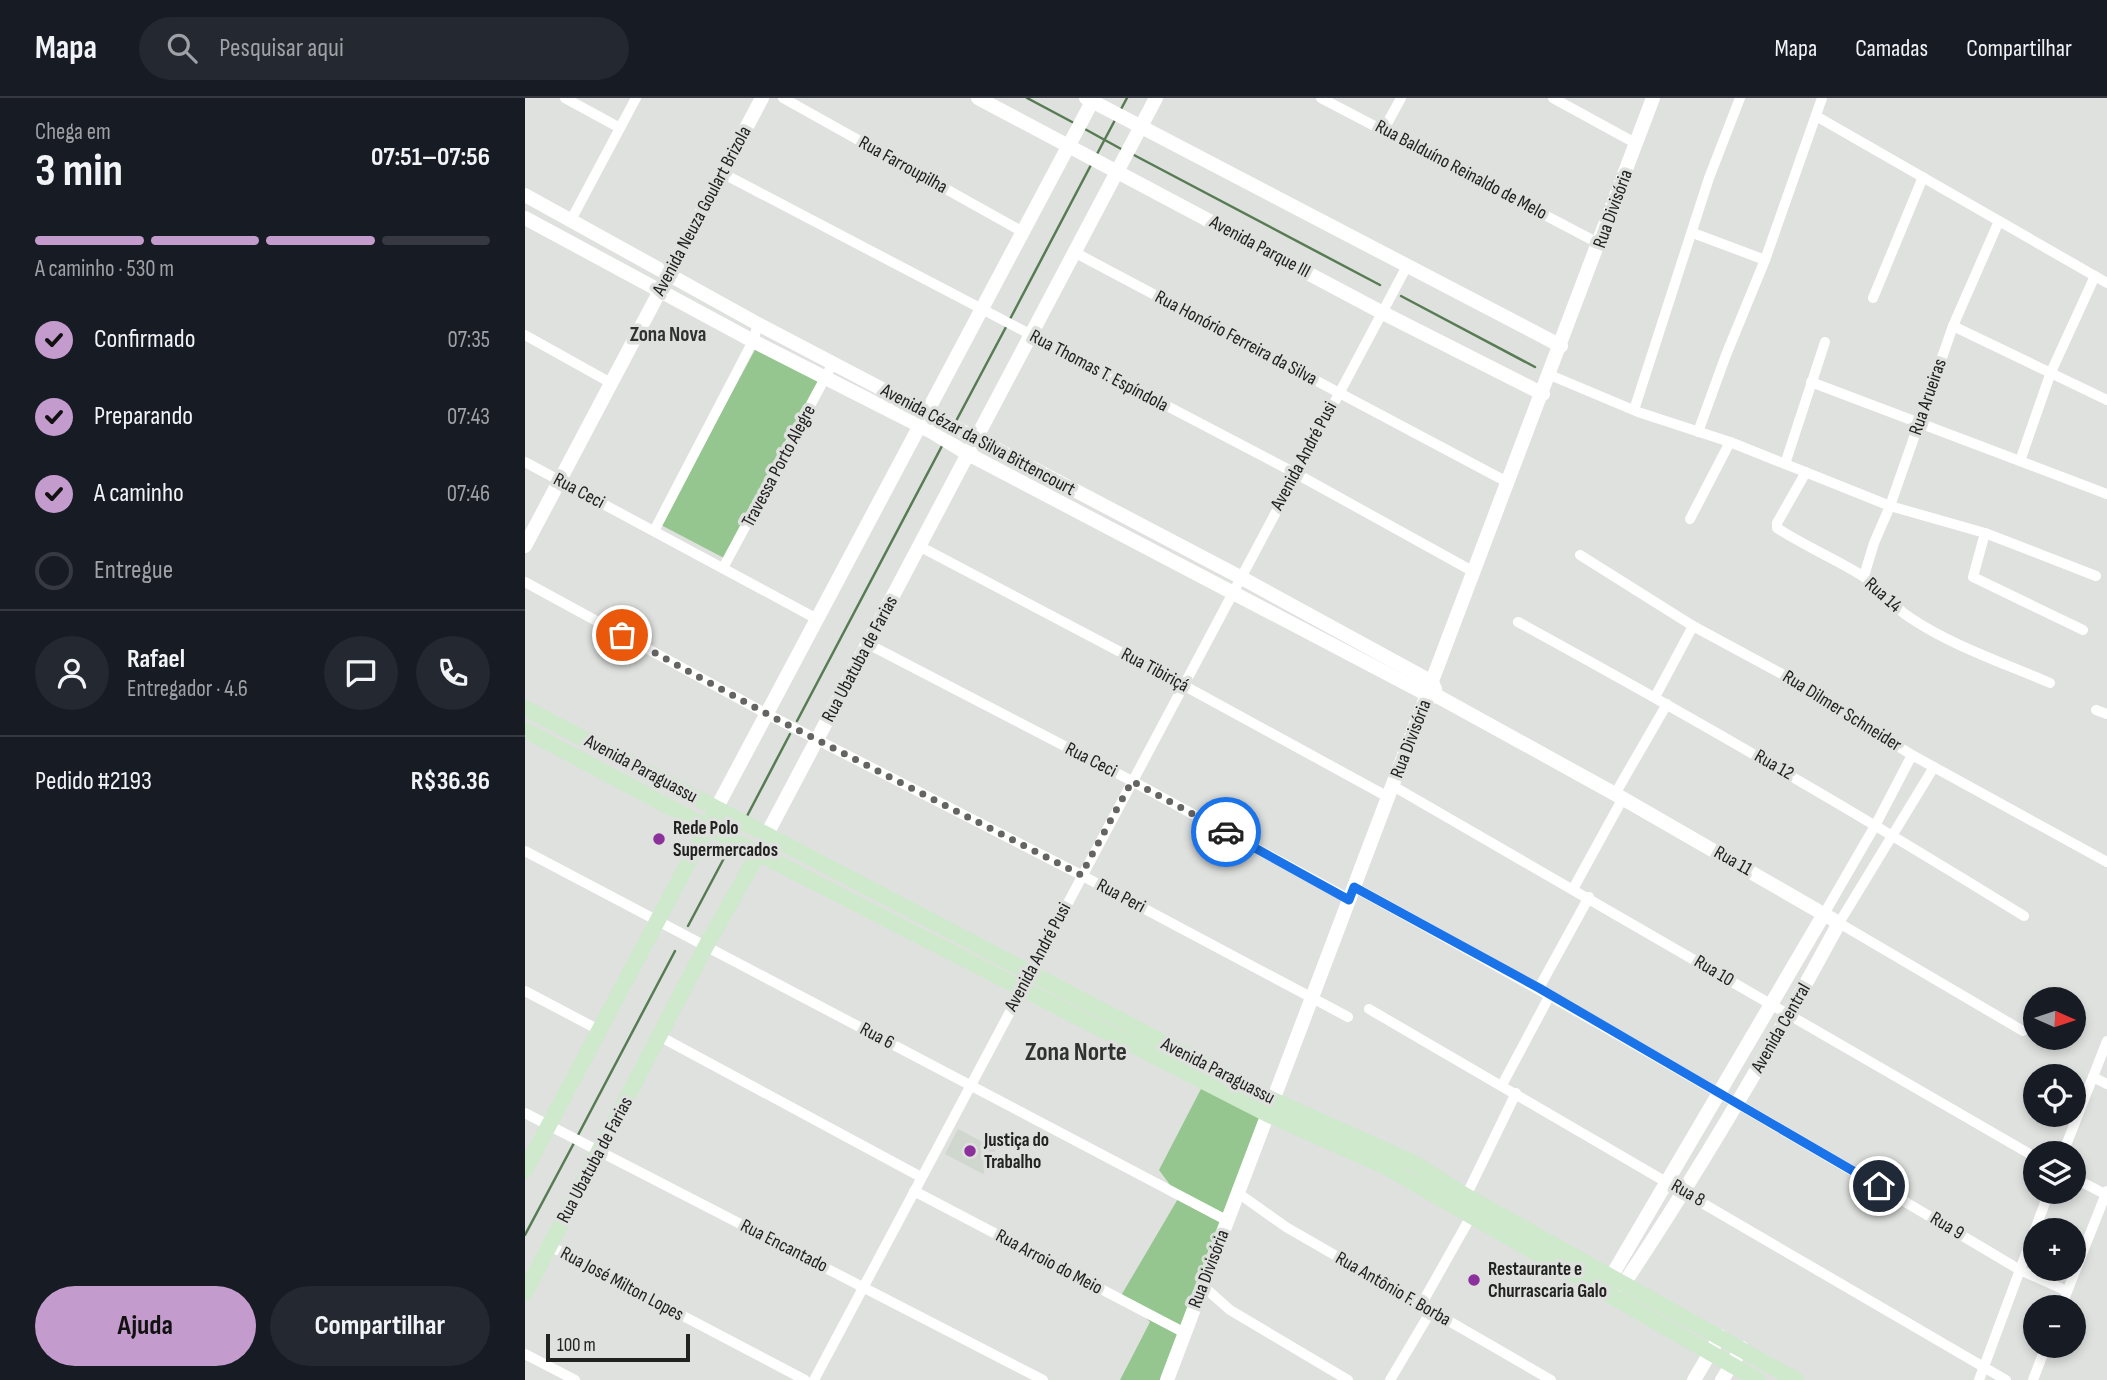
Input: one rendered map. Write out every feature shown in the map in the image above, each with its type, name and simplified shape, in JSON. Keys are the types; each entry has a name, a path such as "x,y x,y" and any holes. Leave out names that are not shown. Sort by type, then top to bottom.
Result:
{"main road":[{"name":"Avenida Paraguassu","path":"525,708 1030,973 1270,1107"},
{"name":"Avenida Paraguassu","path":"525,730 1022,988 1469,1205 1720,1336 1796,1380"},
{"path":"525,1170 556,1129 599,1030 657,922 722,813"},
{"name":"Rua Ubatuba de Farias","path":"525,1293 550,1246 593,1148 660,1037 706,946 767,836"},
{"name":"Avenida Paraguassu","path":"1469,1205 1758,1380"}],"street":[{"path":"565,98 620,128"},
{"path":"571,220 636,98"},
{"name":"Avenida Neuza Goulart Brizola","path":"525,546 762,98"},
{"name":"Rua Farroupilha","path":"783,98 1023,232"},
{"name":"Avenida Parque III","path":"978,98 1102,164 1120,165 1381,312 1543,394"},
{"name":"Rua Ubatuba de Farias","path":"767,836 919,546 962,450 1031,335 1156,98"},
{"name":"Rua Balduíno Reinaldo de Melo","path":"1321,98 1600,244"},
{"path":"1384,129 1401,98"},
{"path":"1553,98 1637,144"},
{"name":"Rua Divisória","path":"1167,1380 1391,791 1433,691 1474,572 1653,98"},
{"path":"1634,410 1709,178 1740,98"},
{"path":"1698,432 1765,260 1822,98"},
{"path":"722,813 767,714 817,619 987,312 1023,232 1075,149 1076,131 1092,103 1126,120 1138,132 1561,346"},
{"path":"1816,116 2107,284"},
{"name":"Rua Thomas T. Espíndola","path":"722,173 1295,473 1474,572"},
{"path":"1873,298 1923,177"},
{"name":"Avenida Cézar da Silva Bittencourt","path":"525,195 833,363 928,422 962,450 1232,592 1433,691"},
{"name":"Avenida Cézar da Silva Bittencourt","path":"525,218 753,341 928,422 971,436 1240,577 1433,691"},
{"name":"Rua Arueiras","path":"1864,576 1953,326 1999,221"},
{"path":"1693,233 1765,260"},
{"name":"Rua Honório Ferreira da Silva","path":"1075,252 1509,483"},
{"name":"Avenida André Pusi","path":"814,1380 1407,266"},
{"path":"2020,461 2051,372 2095,276"},
{"path":"654,531 753,341 758,324"},
{"path":"1953,326 2107,400"},
{"path":"525,335 611,383"},
{"path":"1786,464 1825,342"},
{"name":"Travessa Porto Alegre","path":"723,568 833,363"},
{"path":"1550,374 1634,410 1730,442 1890,506 1985,533 2096,576"},
{"path":"1811,382 2107,494"},
{"path":"1690,519 1730,442"},
{"name":"Rua Ceci","path":"525,462 817,619"},
{"name":"Rua 14","path":"1806,472 1777,523 1777,528 1864,576 1888,601 1910,618 1948,639 2050,683"},
{"path":"1985,533 1973,577 2083,630"},
{"name":"Rua Tibiriçá","path":"919,546 1391,791"},
{"name":"Rua Dilmer Schneider","path":"1580,555 1693,626 1782,674 1912,755 2107,862"},
{"path":"525,582 767,714"},
{"name":"Rua 12","path":"1518,622 1876,824 2024,916"},
{"path":"1655,697 1693,626"},
{"name":"Rua Ceci","path":"868,644 1352,893"},
{"name":"Rua 11","path":"1433,691 2023,1031"},
{"path":"1573,889 1667,704"},
{"name":"Rua Peri","path":"767,714 1081,875 1348,1017"},
{"name":"Avenida Central","path":"1617,1281 1666,1181 1876,824 1912,755"},
{"name":"Avenida Central","path":"1617,1281 1685,1191 1790,1014 1839,923 1934,767"},
{"name":"Rua 10","path":"1391,791 1589,897 2023,1150"},
{"name":"Rua 6","path":"525,851 1228,1221"},
{"name":"Rua 9","path":"1352,893 1539,988 1738,1102 2020,1270 2067,1291"},
{"path":"1539,988 1589,897"},
{"path":"525,991 599,1030"},
{"path":"1502,1085 1550,995"},
{"name":"Rua 8","path":"1369,1009 2006,1380"},
{"path":"660,1037 921,1177"},
{"path":"2068,1141 2107,1041"},
{"path":"2093,1077 2107,1084"},
{"path":"1390,1380 1426,1308 1516,1093"},
{"name":"Rua Encantado","path":"525,1112 1043,1380"},
{"path":"2065,1295 2107,1193 2086,1183"},
{"name":"Rua Arroio do Meio","path":"913,1191 1185,1333"},
{"name":"Rua Antônio F. Borba","path":"1238,1193 1286,1227 1551,1380"},
{"path":"1979,1380 2045,1204"},
{"name":"Rua José Milton Lopes","path":"550,1246 805,1380"},
{"path":"1203,1286 1230,1310 1348,1380"},
{"path":"1694,1380 1720,1336"},
{"path":"1722,1380 1742,1348"},
{"path":"525,1354 575,1380"},
{"path":"2033,1380 2041,1358"}],"shaded area":[{"name":"Justiça do Trabalho","path":"958,1129 996,1149 983,1174 945,1154"}],"green space":[{"path":"757,346 820,379 724,558 661,525"},
{"path":"1202,1087 1262,1115 1161,1380 1120,1380 1150,1322 1122,1294 1179,1197 1159,1170"}],"waterway":[{"path":"1027,98 1074,123"},
{"path":"1120,111 1127,98"},
{"path":"1097,154 1115,120"},
{"path":"1083,128 1123,150"},
{"path":"1132,154 1380,285"},
{"path":"1009,321 1092,163"},
{"path":"1401,296 1535,367"},
{"path":"955,423 1006,327"},
{"path":"797,721 943,444"},
{"path":"746,818 790,734"},
{"path":"688,926 731,845"},
{"path":"577,1137 675,951"},
{"path":"525,1235 574,1143"}],"way so far":[{"path":"622,635 767,714 1081,875 1132,781 1226,832"}],"place":[{"name":"Rede Polo Supermercados","path":"659,839"},
{"name":"Justiça do Trabalho","path":"970,1151"},
{"name":"Restaurante e Churrascaria Galo","path":"1474,1280"}],"district":[{"name":"Zona Nova","path":"668,334"},
{"name":"Zona Norte","path":"1076,1052"}],"route":[{"path":"1226,832 1349,900 1354,887 1539,988 1879,1186"}]}
